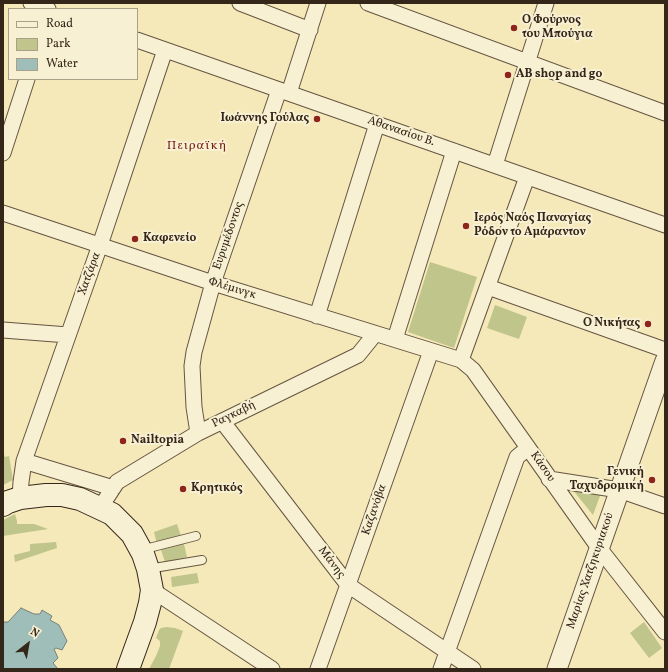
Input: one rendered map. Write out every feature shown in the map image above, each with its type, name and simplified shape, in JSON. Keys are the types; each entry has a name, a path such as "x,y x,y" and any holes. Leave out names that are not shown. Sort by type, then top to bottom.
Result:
{"main road":[{"path":"12,502 46,495 62,495 80,499 112,514 132,534 147,569 150,603 145,622 128,669"}],"street":[{"path":"31,3 46,8"},
{"path":"240,3 310,30"},
{"name":"Ευρυμέδοντος","path":"198,433 194,407 192,366 200,328 214,283 284,92 310,30 318,3"},
{"path":"368,3 665,113"},
{"path":"495,165 546,3"},
{"name":"Αθανασίου Β.","path":"138,40 665,225"},
{"name":"Χατζάρα","path":"12,502 21,482 24,461 100,246 165,50"},
{"path":"3,153 27,80"},
{"path":"317,316 377,124"},
{"path":"395,340 454,151"},
{"path":"461,360 527,176"},
{"name":"Φλέμινγκ","path":"3,213 214,283 461,360"},
{"path":"488,287 665,350"},
{"path":"3,330 68,335"},
{"name":"Ραγκαβή","path":"100,508 117,482 198,433 358,355 376,334"},
{"name":"Καζανόβα","path":"318,669 431,351"},
{"name":"Κάσου","path":"461,360 473,370 599,548 665,632"},
{"name":"Μαρίας Χατζηκυριακού","path":"557,669 618,490 665,361"},
{"name":"Μάνης","path":"222,421 348,585 473,669"},
{"path":"440,669 517,457 528,448"},
{"path":"24,461 113,488"},
{"path":"550,479 618,490 665,506"},
{"path":"147,569 272,669"}],"lane":[{"path":"147,569 196,536"},
{"path":"147,569 202,560"}],"green space":[{"path":"430,262 477,277 454,348 408,332"},
{"path":"495,305 527,317 519,339 487,328"},
{"path":"3,452 5,457 9,456 13,480 3,485"},
{"path":"568,484 601,493 593,515"},
{"path":"15,514 17,524 34,524 48,529 3,536 3,520"},
{"path":"177,524 181,536 157,544 154,532"},
{"path":"183,540 187,557 165,562 160,547"},
{"path":"56,542 57,548 15,562 14,555 30,551 30,544"},
{"path":"197,573 199,583 172,587 171,577"},
{"path":"644,622 662,648 649,658 630,633"},
{"path":"167,627 183,631 169,669 149,669 160,646 160,641 156,638 159,630"}],"water":[{"path":"21,608 34,614 40,614 42,610 52,616 50,620 59,625 67,641 62,650 56,648 54,649 58,658 53,663 58,669 3,669 3,622 8,622"}],"place":[{"name":"Ο Φούρνος του Μπούγια","path":"514,28"},
{"name":"AB shop and go","path":"508,75"},
{"name":"Ιωάννης Γούλας","path":"317,119"},
{"name":"Ιερός Ναός Παναγίας Ρόδον το Αμάραντον","path":"466,226"},
{"name":"Καφενείο","path":"135,239"},
{"name":"Ο Νικήτας","path":"648,324"},
{"name":"Nailtopia","path":"123,441"},
{"name":"Γενική Ταχυδρομική","path":"652,480"},
{"name":"Κρητικός","path":"183,489"}],"district":[{"name":"Πειραϊκή","path":"197,147"}]}
